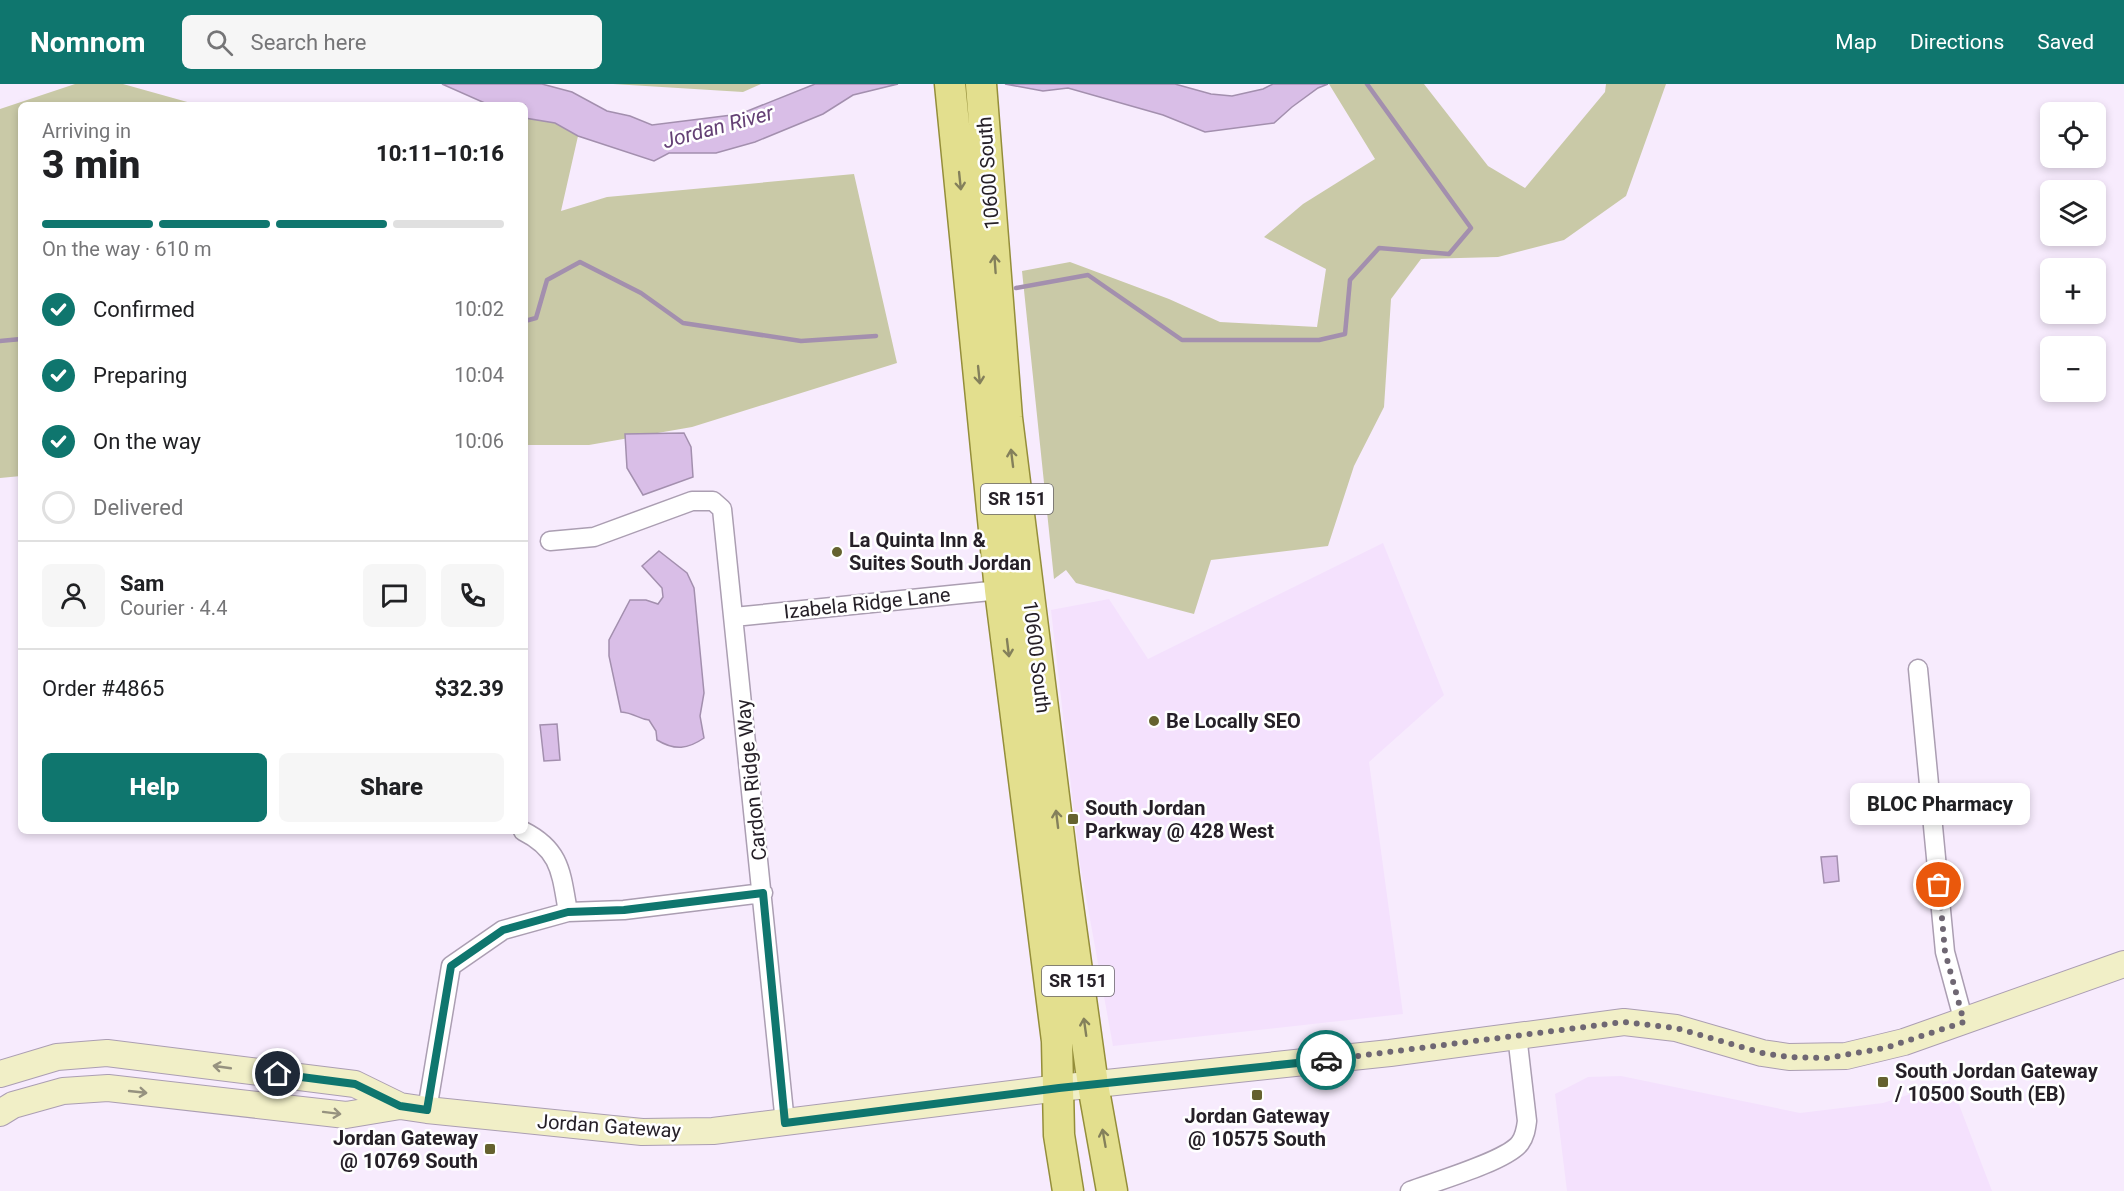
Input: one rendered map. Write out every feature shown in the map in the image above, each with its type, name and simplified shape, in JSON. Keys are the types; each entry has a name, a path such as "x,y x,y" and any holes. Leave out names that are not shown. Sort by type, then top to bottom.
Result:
{"main road":[{"name":"10600 South","path":"950,84 1000,590 1057,1041 1059,1135 1068,1191"},
{"name":"10600 South","path":"981,84 1006,418 1064,877 1093,1085 1112,1191"},
{"name":"Jordan Gateway","path":"0,1074 57,1057 107,1053 355,1084 400,1106 427,1110 642,1132 713,1131 1059,1088 1390,1053 1597,1024 1640,1023 1676,1028 1762,1053 1789,1057 1827,1058 1885,1048 2124,964"},
{"path":"0,1060 43,1044 112,1039 132,1044 155,1058"},
{"path":"0,1097 38,1081 68,1074 108,1088"},
{"name":"Jordan Gateway","path":"0,1113 13,1105 63,1091 108,1088 346,1115 400,1106"}],"street":[{"name":"Cardon Ridge Way","path":"550,541 594,537 692,501 713,501 722,509 785,1123"},
{"name":"Izabela Ridge Lane","path":"734,616 1000,590"},
{"path":"1918,669 1945,952 1964,1022"},
{"path":"528,834 542,841 559,864 568,912"},
{"path":"427,1110 451,966 503,930 568,912 624,910 763,893"},
{"path":"1410,1191 1495,1159 1520,1144 1526,1133 1527,1121 1517,1035"}],"shaded area":[{"path":"1383,543 1444,695 1369,762 1403,1014 1113,1046 1080,864 1051,610 1109,599 1148,659"},
{"path":"1621,1076 1800,1113 1883,1103 1950,1081 1992,1191 1567,1191 1555,1094 1588,1077"}],"green space":[{"path":"75,84 123,84 187,102 21,102"},
{"path":"613,84 761,84 743,92"},
{"path":"1329,84 1424,84 1488,166 1525,188 1605,92 1606,84 1666,84 1626,196 1564,240 1498,257 1421,259 1391,299 1384,407 1354,466 1328,546 1211,560 1194,614 1076,583 1066,570 1054,579 1022,271 1070,262 1169,299 1220,322 1317,327 1326,269 1264,237 1303,204 1375,159"},
{"path":"18,103 18,476 0,478 0,109"},
{"path":"528,118 555,123 578,136 561,211 607,197 854,174 897,363 692,427 589,445 528,445"}],"water":[{"name":"Jordan River","path":"442,84 542,84 572,92 607,111 630,116 652,125 740,114 815,84 898,84 853,95 823,114 755,142 716,153 669,153 654,161 578,136 555,123 528,118 528,102 482,102"},
{"path":"1005,84 1175,84 1211,94 1232,96 1263,89 1273,84 1328,84 1318,88 1274,123 1205,132 1163,115 1068,88 1043,91"},
{"path":"684,433 691,447 693,477 643,495 627,468 625,434"},
{"path":"659,551 687,573 694,588 704,693 700,716 704,738 681,747 670,746 657,740 656,731 649,720 621,712 609,656 609,640 630,600 646,600 658,604 663,597 662,588 642,566"},
{"path":"557,724 560,760 544,761 540,725"},
{"path":"1837,856 1839,881 1824,883 1821,857"}],"waterway":[{"path":"1016,288 1088,275 1182,340 1319,340 1345,334 1350,280 1379,248 1449,254 1471,228 1367,84"},
{"path":"528,320 536,318 547,280 580,262 641,293 683,323 801,341 876,336"},
{"path":"0,341 18,339"}],"way so far":[{"path":"1326,1060 1624,1022 1676,1028 1762,1053 1789,1057 1827,1058 1885,1048 1964,1022 1945,952 1939,885"}],"place":[{"name":"La Quinta Inn & Suites South Jordan","path":"837,552"},
{"name":"Be Locally SEO","path":"1154,721"},
{"name":"South Jordan Parkway @ 428 West","path":"1073,819"},
{"name":"BLOC Pharmacy","path":"1939,885"},
{"name":"South Jordan Gateway / 10500 South (EB)","path":"1883,1082"},
{"name":"Jordan Gateway @ 10575 South","path":"1257,1095"},
{"name":"Jordan Gateway @ 10769 South","path":"490,1149"}],"route":[{"path":"278,1074 355,1084 400,1106 427,1110 451,966 503,930 568,912 624,910 763,893 785,1123 1059,1088 1326,1060"}]}
